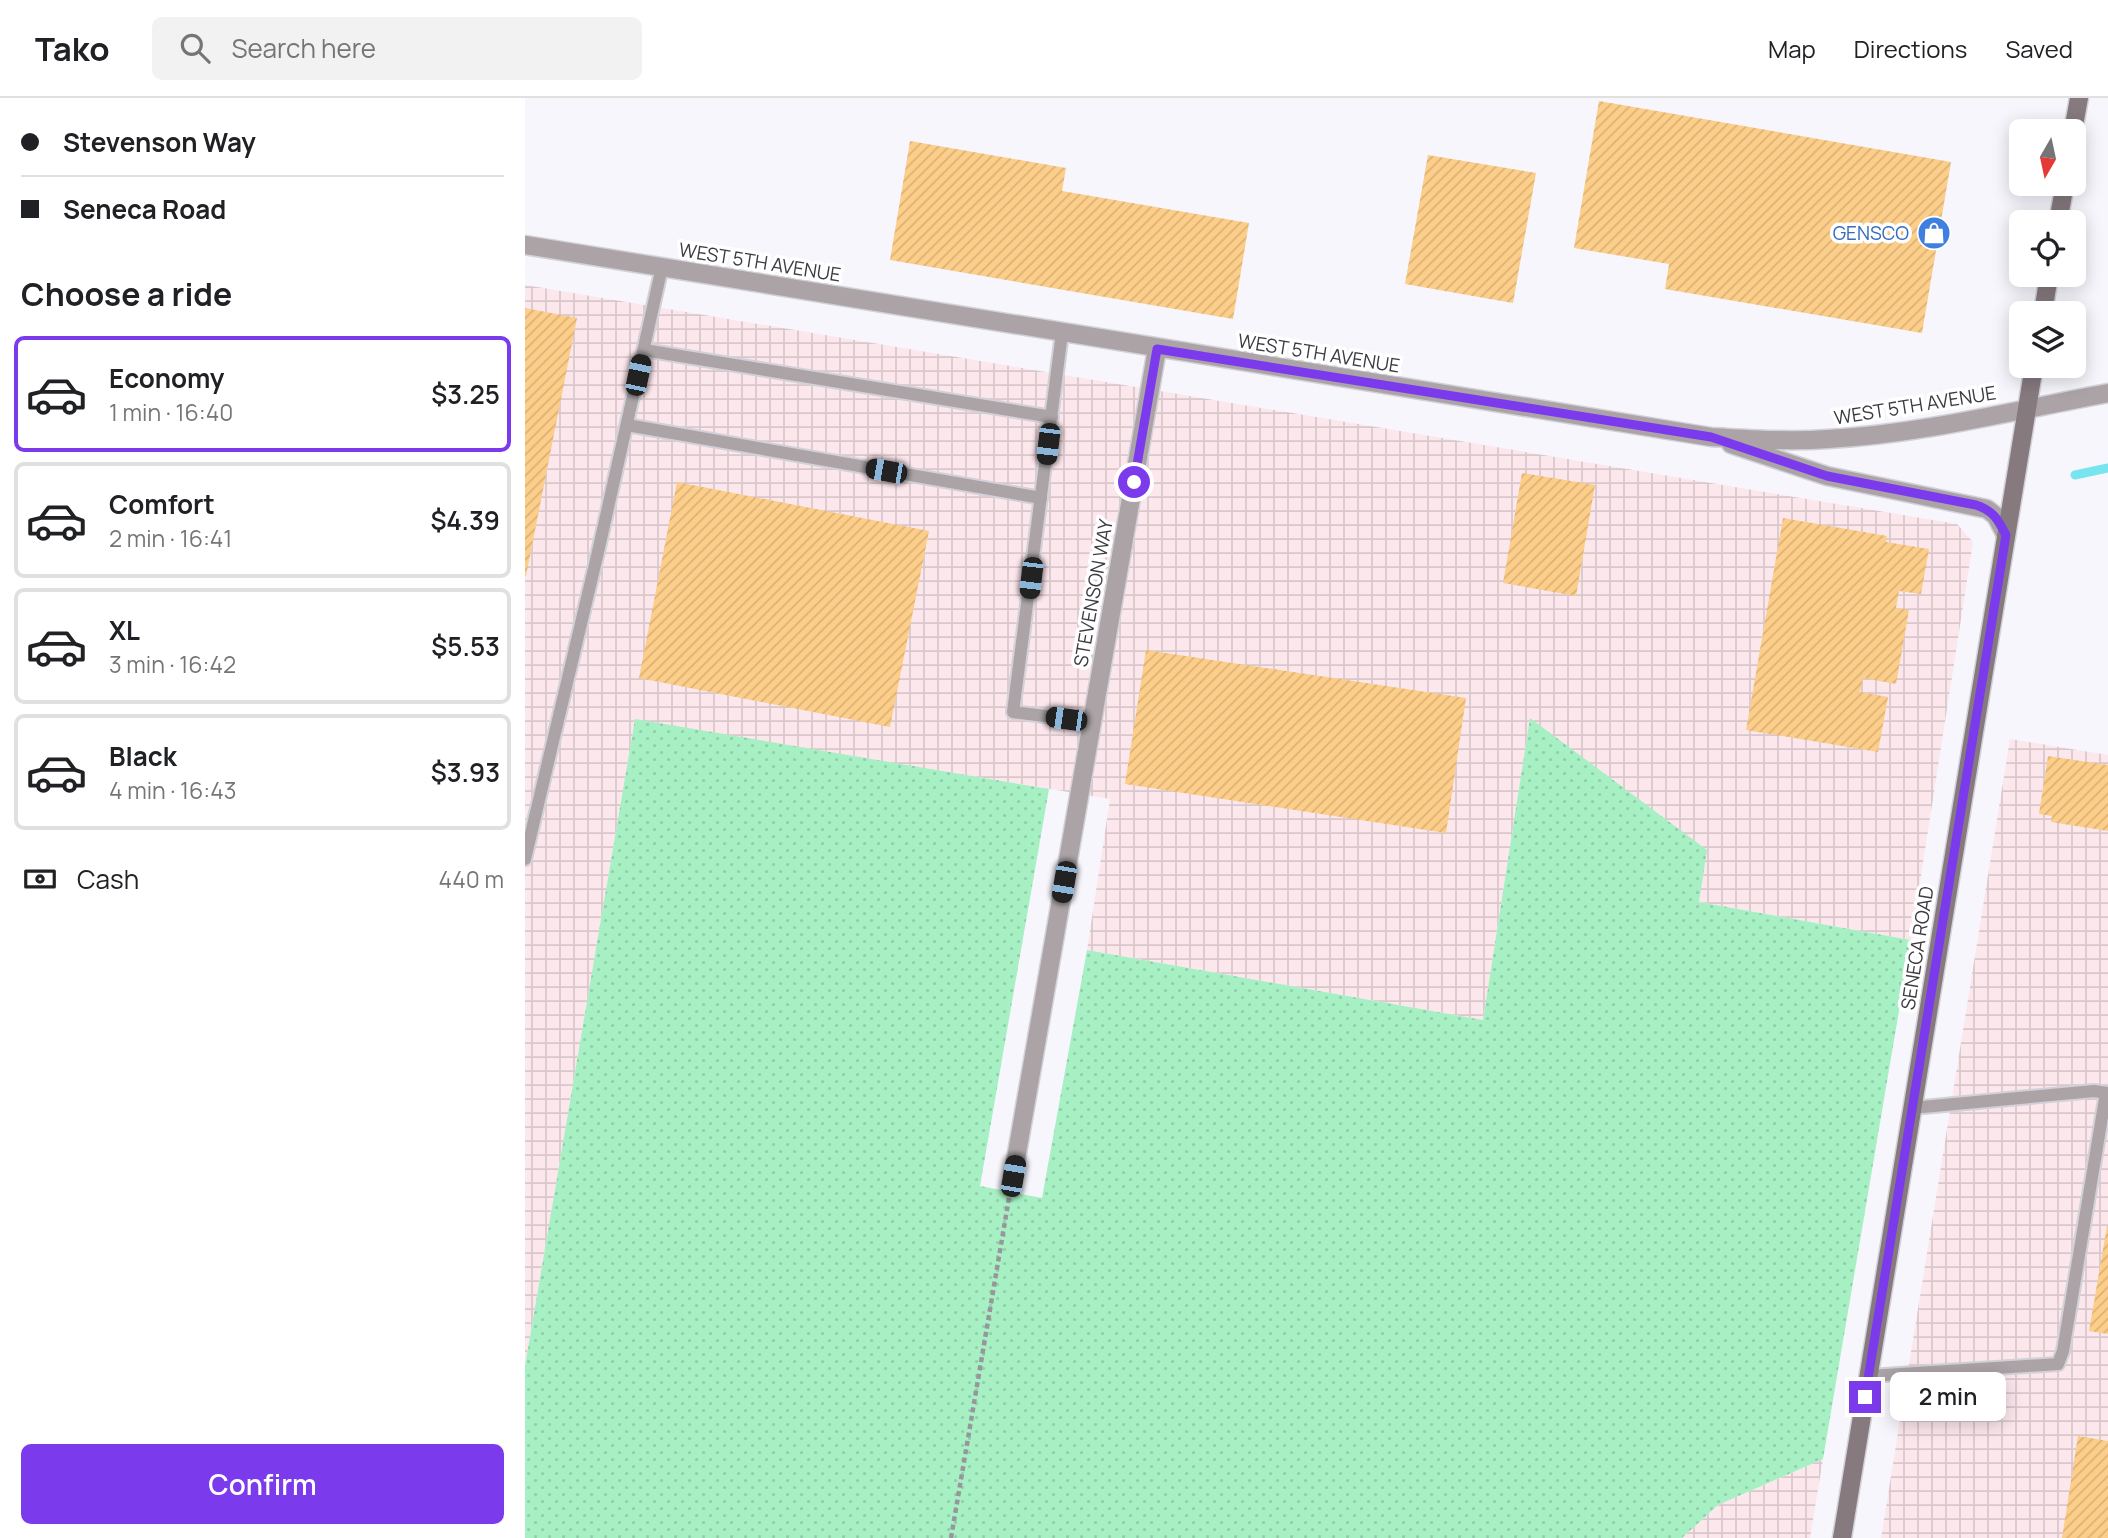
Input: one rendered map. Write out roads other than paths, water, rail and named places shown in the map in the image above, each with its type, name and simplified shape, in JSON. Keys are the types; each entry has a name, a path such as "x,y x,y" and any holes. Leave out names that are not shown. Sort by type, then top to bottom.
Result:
{"main road":[{"path":"2075,119 2079,98"},
{"name":"SENECA ROAD","path":"1842,1538 2032,378"}],"street":[{"name":"WEST 5TH AVENUE","path":"525,245 1711,437 1828,439 1896,432 2108,393"},
{"name":"STEVENSON WAY","path":"1013,1176 1157,349"},
{"path":"1711,437 1827,476 1987,509 1996,516 2006,535"}],"lane":[{"path":"525,859 662,267"},
{"path":"1062,333 1013,712 1092,722"},
{"path":"644,350 1052,418"},
{"path":"627,425 1041,498"},
{"path":"1868,1376 2058,1363 2063,1351 2107,1093 2094,1091 1912,1108"}],"waterway":[{"path":"2075,475 2108,468"}],"place":[{"name":"GENSCO","path":"1934,233"}]}
